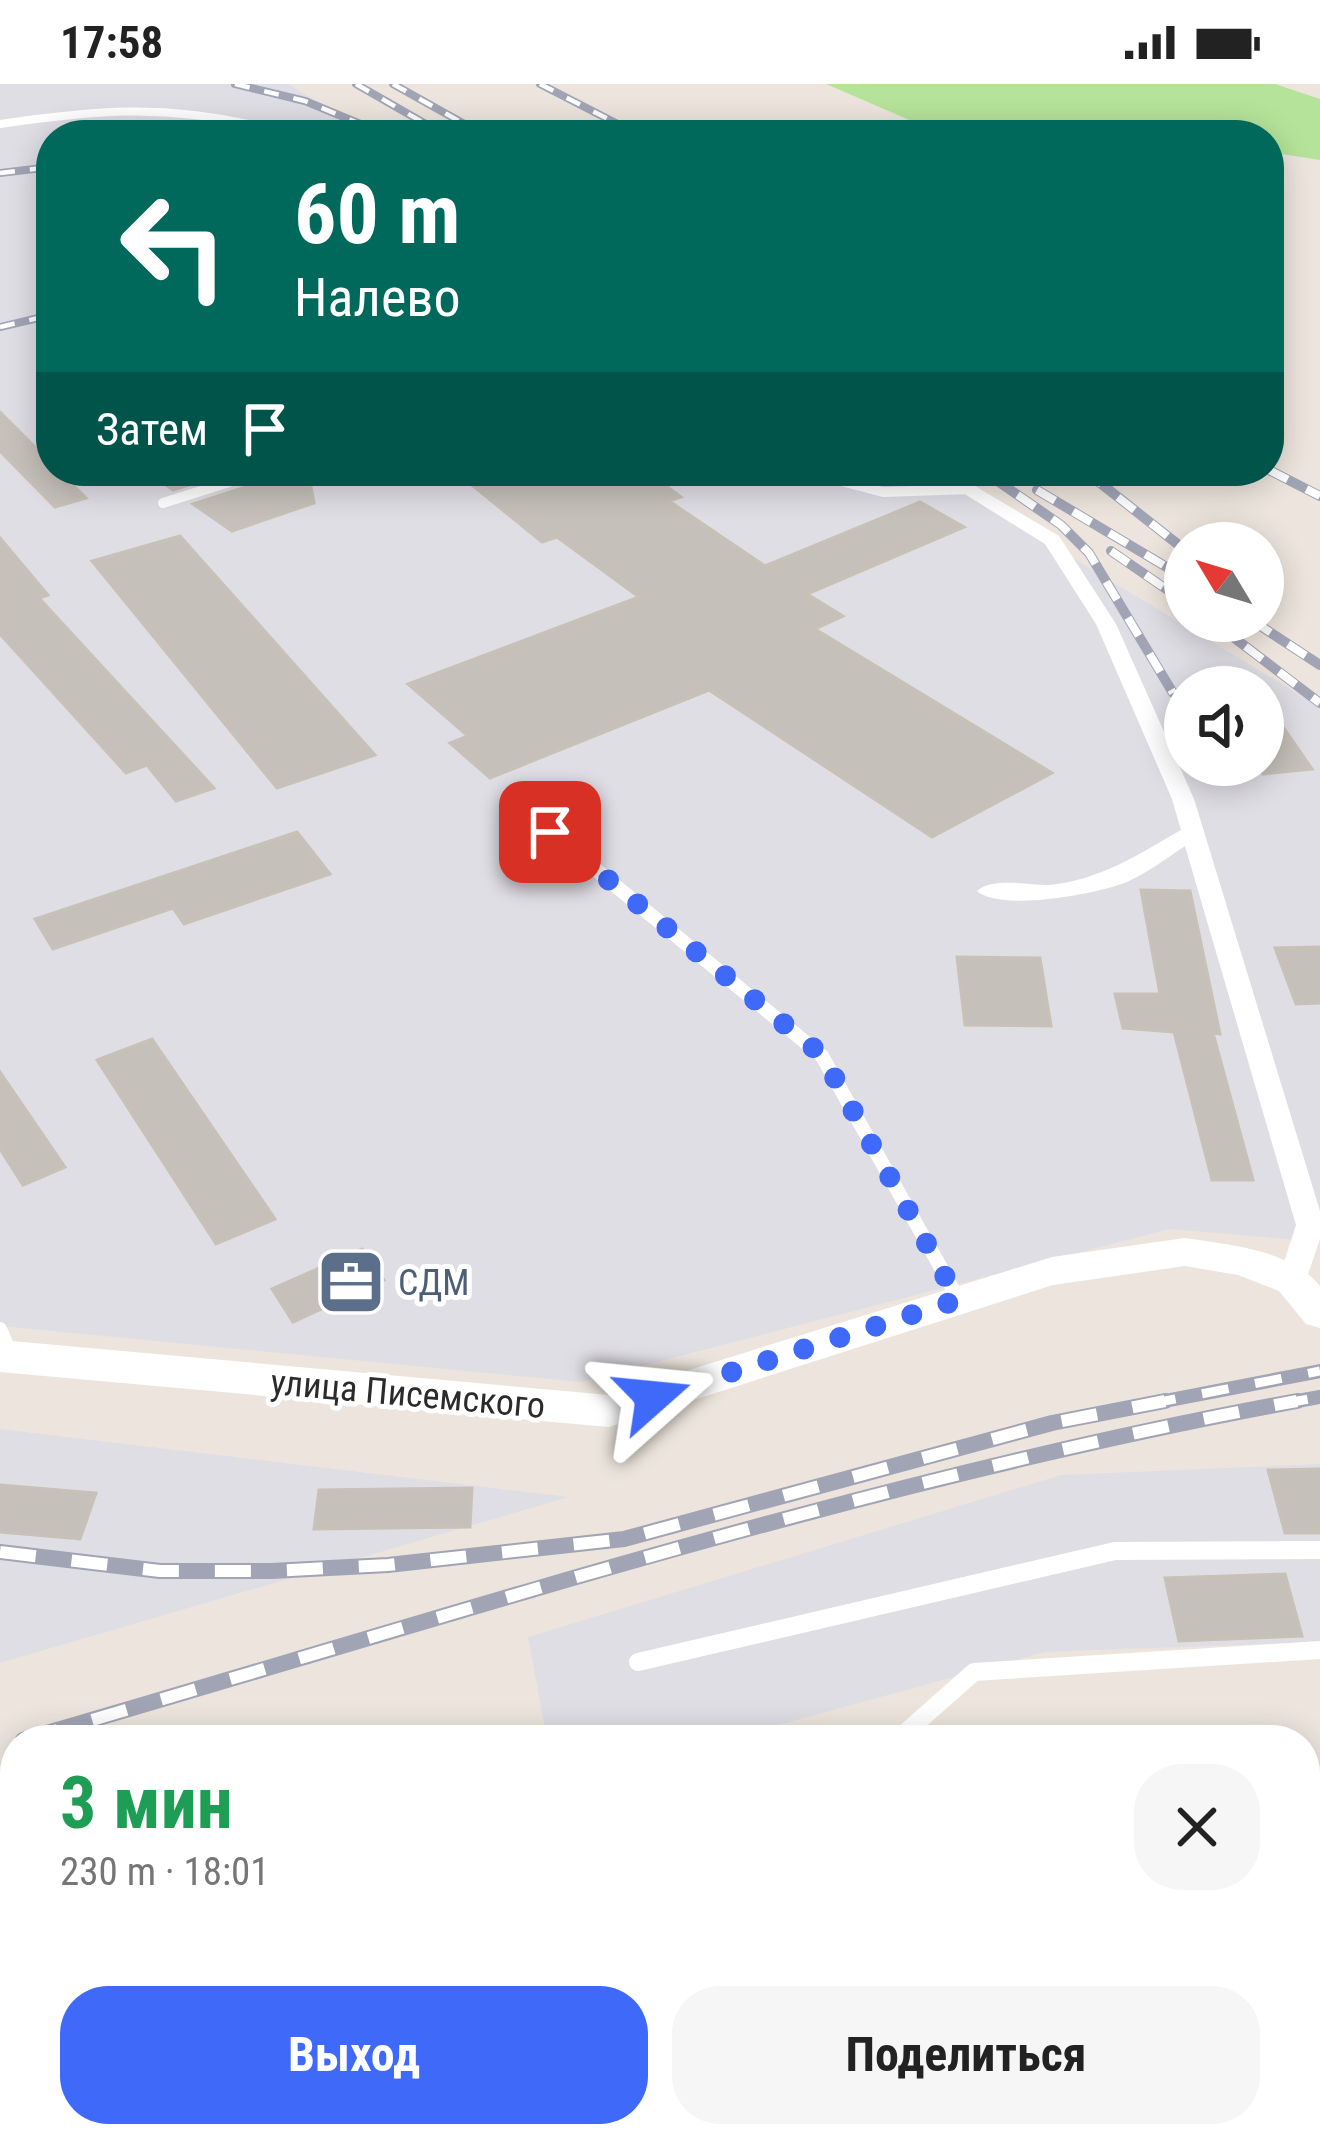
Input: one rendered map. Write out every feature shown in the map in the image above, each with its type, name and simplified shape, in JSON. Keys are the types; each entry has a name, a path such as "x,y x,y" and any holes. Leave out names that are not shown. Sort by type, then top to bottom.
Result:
{"street":[{"path":"970,489 1052,540 1106,624 1184,799 1310,1225 1305,1260 1320,1313"},
{"path":"988,891 1052,892 1118,878 1193,832"},
{"name":"улица Писемского","path":"4,1348 609,1411 1052,1271 1186,1252 1243,1261 1305,1260"}],"lane":[{"path":"0,124 103,109 201,113 232,120"},
{"path":"163,502 215,486"},
{"path":"861,486 884,492 970,489"},
{"path":"550,832 822,1055 958,1300"},
{"path":"638,1662 1115,1551 1320,1550"},
{"path":"914,1725 974,1672 1320,1650"}],"shaded area":[{"path":"0,84 288,84 348,120 36,120 36,486 954,486 1164,613 1164,642 1212,642 1252,666 1164,666 1164,786 1284,786 1284,685 1320,707 1320,1242 1170,1229 580,1382 0,1326"},
{"path":"0,1429 569,1497 0,1663"},
{"path":"1320,1464 1320,1642 1045,1652 778,1725 544,1725 528,1637 1061,1475"}],"green space":[{"path":"826,84 1275,84 1320,99 1320,160 1284,154 1284,120 909,120"}],"building":[{"path":"0,412 36,448 36,486 74,486 86,498 55,507 0,451"},
{"path":"248,486 311,486 314,503 232,531 193,504"},
{"path":"473,486 666,486 681,497 669,501 765,566 920,502 964,527 807,594 843,616 815,629 1052,773 932,837 709,690 490,778 450,743 468,736 408,684 639,597 557,537 542,542"},
{"path":"180,536 375,755 277,788 92,561"},
{"path":"0,538 48,595 39,598 214,788 176,801 147,765 126,773 0,634"},
{"path":"1284,728 1312,769 1284,772"},
{"path":"297,832 330,874 184,924 173,908 53,949 35,919"},
{"path":"1141,890 1190,891 1220,1034 1213,1033 1253,1180 1212,1180 1174,1032 1123,1028 1115,994 1160,994"},
{"path":"1320,947 1320,1003 1296,1004 1275,948"},
{"path":"957,957 1040,958 1051,1026 965,1025"},
{"path":"152,1039 275,1219 216,1244 97,1060"},
{"path":"0,1072 65,1167 23,1185 0,1149"},
{"path":"362,1249 384,1280 293,1322 272,1289"},
{"path":"1320,1469 1320,1533 1285,1533 1268,1470"},
{"path":"0,1485 96,1493 80,1539 0,1532"},
{"path":"472,1488 470,1527 314,1529 319,1490"},
{"path":"1285,1574 1302,1636 1179,1641 1165,1578"}],"railway":[{"path":"235,84 305,101 351,120"},
{"path":"356,84 419,120"},
{"path":"393,84 457,120"},
{"path":"540,84 610,120"},
{"path":"0,173 36,169"},
{"path":"0,327 36,319"},
{"path":"1284,478 1320,496"},
{"path":"1005,486 1061,525 1089,553 1164,678"},
{"path":"1104,486 1164,533"},
{"path":"1037,490 1164,566"},
{"path":"1111,551 1164,588"},
{"path":"1284,641 1320,665"},
{"path":"1240,642 1320,703"},
{"path":"1149,1404 1320,1371"},
{"path":"1290,1402 1320,1397"},
{"path":"0,1552 160,1571 271,1571 388,1565 624,1539 1052,1423 1165,1401"},
{"path":"1290,1402 1297,1401"},
{"path":"74,1725 815,1511 1136,1433 1290,1402"},
{"path":"1281,1404 1290,1402"}],"place":[{"name":"СДМ","path":"351,1282"}],"route":[{"path":"550,832 822,1055 958,1300 653,1397"}]}
